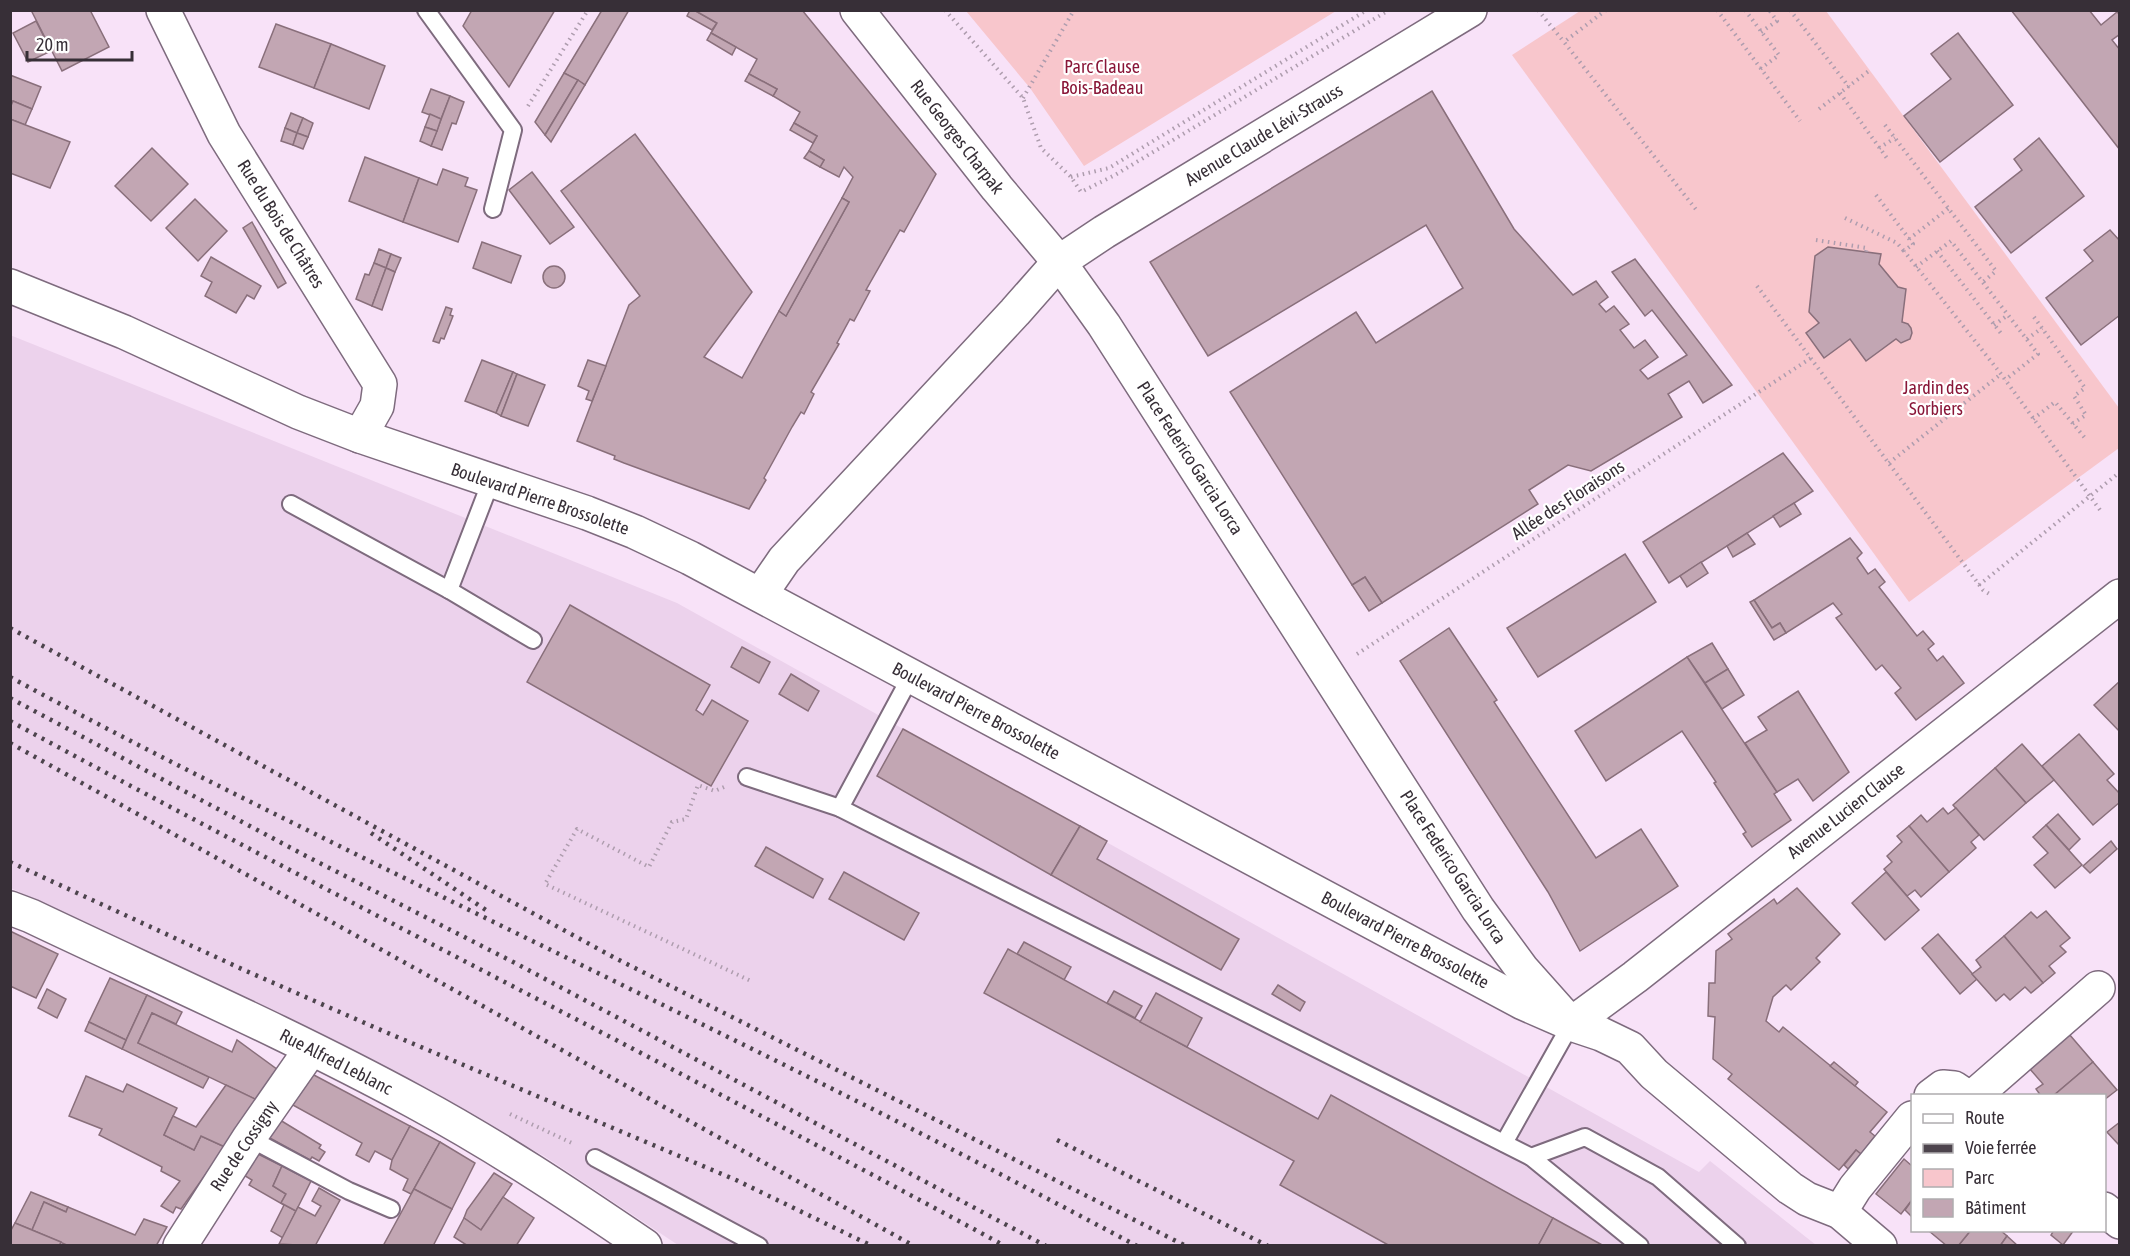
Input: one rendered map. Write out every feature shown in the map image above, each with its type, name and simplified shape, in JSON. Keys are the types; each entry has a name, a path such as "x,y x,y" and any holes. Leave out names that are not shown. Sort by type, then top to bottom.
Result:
{"street":[{"name":"Rue du Bois de Châtres","path":"163,10 224,134 380,384 376,406 360,436"},
{"name":"Rue Georges Charpak","path":"858,10 997,188 1059,262"},
{"name":"Avenue Claude Lévi-Strauss","path":"1059,262 1104,232 1470,10"},
{"path":"760,595 784,560 1059,262"},
{"name":"Place Federico Garcia Lorca","path":"1059,262 1110,335 1478,909 1522,969 1571,1024"},
{"name":"Boulevard Pierre Brossolette","path":"10,286 124,332 298,412 360,436 635,532 760,595 1523,1003 1630,1048 1654,1074 1790,1188 1807,1200 1840,1212 1880,1245"},
{"name":"Avenue Lucien Clause","path":"1571,1024 1644,970 2120,596"},
{"name":"Rue Alfred Leblanc","path":"10,908 311,1049 415,1102 530,1168 645,1245"},
{"path":"1975,1094 2098,988"},
{"name":"Rue de Cossigny","path":"180,1245 249,1138 311,1049"},
{"path":"1932,1094 1943,1087 1954,1088 1964,1094"},
{"path":"1840,1212 1855,1188 1911,1119"},
{"path":"2106,1211 2120,1222"}],"lane":[{"path":"426,10 513,130 493,209"},
{"path":"449,590 491,481"},
{"path":"291,504 449,590 533,640"},
{"path":"840,808 912,676"},
{"path":"747,777 840,808 1531,1156 1640,1245"},
{"path":"1504,1143 1571,1024"},
{"path":"1531,1156 1585,1137 1658,1177 1737,1245"},
{"path":"249,1138 349,1191 391,1209"},
{"path":"595,1158 759,1245"}],"path":[{"path":"513,130 588,10"},
{"path":"945,10 1023,98 1041,148 1071,177 1081,192 1115,175 1389,10"},
{"path":"1023,98 1074,10"},
{"path":"1071,177 1109,168 1367,10"},
{"path":"1538,10 1698,212"},
{"path":"1564,42 1606,10"},
{"path":"1717,10 1800,121"},
{"path":"1745,10 1779,55 1760,69"},
{"path":"1761,32 1777,21 1769,10"},
{"path":"1790,10 1849,87"},
{"path":"1819,109 1870,70"},
{"path":"1839,93 1889,161"},
{"path":"1885,125 1996,271 1983,282"},
{"path":"1880,148 1895,138"},
{"path":"1876,195 1913,244 1904,251"},
{"path":"1909,239 1949,208"},
{"path":"1845,218 1897,243 1904,251 2001,374 2100,510"},
{"path":"1816,240 1867,248 1866,252"},
{"path":"1916,267 1951,241 2038,354 2005,380"},
{"path":"1937,251 2003,336"},
{"path":"1757,286 1979,585 1991,595"},
{"path":"1994,325 2008,315"},
{"path":"2034,317 2085,388 2074,396 2086,415 2073,424"},
{"path":"2027,339 2042,328"},
{"name":"Allée des Floraisons","path":"1350,659 1811,358"},
{"path":"1889,463 2001,374"},
{"path":"2033,419 2055,402 2085,438"},
{"path":"1979,585 2120,472"},
{"path":"747,777 715,791 698,785 686,819 672,822 649,867 577,828 545,884 751,981"}],"shaded area":[{"path":"10,335 677,603 1699,1172 1710,1161 1816,1245 678,1245 544,1156 329,1041 11,888"}],"green space":[{"name":"Parc Clause Bois-Badeau","path":"966,11 1336,11 1084,166 1030,88"},
{"name":"Jardin des Sorbiers","path":"1580,11 1826,11 2119,408 2119,448 1909,602 1512,55"}],"building":[{"path":"31,10 90,10 109,47 62,71"},
{"path":"472,10 555,10 509,87 463,26"},
{"path":"602,10 629,10 585,85 564,73"},
{"path":"690,10 717,23 712,30 687,16"},
{"path":"694,10 802,10 936,174 904,232 900,230 866,290 870,291 854,321 850,319 837,343 839,344 811,392 814,394 804,414 801,412 792,427 749,509 624,463 614,459 615,456 577,441 629,305 640,296 561,191 635,134 752,292 704,357 742,378 779,311 786,316 849,202 842,198 853,177 844,167 839,177 820,167 824,160 809,151 817,136 794,123 800,112 773,96 777,89 749,74 757,59 711,33 717,23"},
{"path":"2011,10 2089,10 2101,25 2117,12 2120,15 2120,34 2112,40 2120,50 2120,150"},
{"path":"36,21 51,51 28,62 13,33"},
{"path":"276,24 331,44 314,88 259,67"},
{"path":"711,33 736,47 732,55 707,40"},
{"path":"1958,33 2013,105 1940,162 1904,116 1951,79 1931,54"},
{"path":"331,44 385,66 369,109 314,88"},
{"path":"564,73 578,80 545,135 535,122"},
{"path":"749,74 777,89 773,96 745,81"},
{"path":"10,75 41,87 32,109 13,101 10,108"},
{"path":"578,80 585,85 551,142 545,135"},
{"path":"431,89 450,96 441,119 422,112"},
{"path":"1432,91 1514,229 1573,295 1596,281 1608,297 1599,304 1606,312 1614,306 1629,324 1620,330 1634,348 1645,340 1658,357 1640,370 1648,379 1687,355 1652,310 1645,316 1612,272 1635,259 1732,385 1703,403 1689,381 1668,394 1682,417 1591,471 1568,465 1529,490 1538,504 1382,603 1365,577 1352,585 1230,392 1356,312 1376,343 1463,288 1426,225 1208,356 1150,262"},
{"path":"450,96 464,102 456,124 452,123 442,150 431,146"},
{"path":"13,101 32,109 25,125 10,119 10,108"},
{"path":"291,113 303,118 297,133 285,128"},
{"path":"430,114 441,119 437,131 425,127"},
{"path":"303,118 313,123 308,137 297,133"},
{"path":"10,119 70,142 50,188 10,173"},
{"path":"794,123 817,136 813,143 790,130"},
{"path":"425,127 437,131 431,146 420,141"},
{"path":"285,128 297,133 293,145 281,141"},
{"path":"297,133 308,137 303,149 293,145"},
{"path":"2039,138 2084,196 2011,253 1975,207 2022,170 2014,159"},
{"path":"152,148 188,184 151,221 115,186"},
{"path":"809,151 824,160 820,167 804,158"},
{"path":"365,157 419,178 403,222 349,201"},
{"path":"443,169 468,178 465,186 477,190 458,242 403,222 419,178 437,185"},
{"path":"532,172 574,227 550,244 509,190"},
{"path":"842,198 849,202 786,316 779,311"},
{"path":"195,199 227,231 198,261 166,228"},
{"path":"252,222 286,283 278,288 243,228"},
{"path":"2110,230 2120,241 2120,315 2081,345 2046,298 2093,261 2084,250"},
{"path":"482,242 521,256 511,283 473,268"},
{"path":"1828,247 1881,254 1879,264 1898,287 1906,289 1902,322 1911,328 1910,339 1901,343 1896,339 1866,361 1850,339 1824,358 1806,333 1819,323 1809,312 1815,256"},
{"path":"379,249 391,254 386,268 374,263"},
{"path":"391,254 401,258 395,272 386,268"},
{"path":"211,257 261,286 254,299 247,295 236,313 205,296 212,282 201,276"},
{"path":"374,263 386,268 372,306 356,299 365,274 369,275"},
{"path":"554,266 562,269 565,277 562,285 554,288 546,285 543,277 546,269"},
{"path":"386,268 395,272 382,310 372,306"},
{"path":"446,307 452,309 450,315 453,316 444,339 441,338 439,343 433,341"},
{"path":"482,360 513,372 496,413 465,401"},
{"path":"588,360 606,366 592,401 586,399 589,391 578,386"},
{"path":"513,372 517,374 501,416 496,413"},
{"path":"517,374 545,385 528,426 501,416"},
{"path":"1783,453 1813,491 1669,583 1643,542"},
{"path":"1794,503 1801,514 1780,527 1773,516"},
{"path":"1747,533 1755,544 1733,557 1727,546"},
{"path":"1850,538 1862,553 1857,558 1868,574 1875,569 1885,582 1879,587 1917,636 1923,631 1934,644 1928,649 1937,661 1943,656 1964,683 1916,720 1895,693 1901,688 1882,665 1876,670 1836,618 1842,614 1833,603 1786,633 1780,623 1772,628 1754,600"},
{"path":"1625,554 1656,602 1538,677 1507,628"},
{"path":"1701,562 1708,573 1687,587 1680,576"},
{"path":"1365,577 1382,603 1369,611 1352,585"},
{"path":"1754,600 1772,628 1780,623 1786,633 1774,640 1750,602"},
{"path":"570,605 710,685 696,710 703,715 712,700 748,721 711,786 527,682"},
{"path":"1449,628 1497,700 1494,702 1596,858 1641,829 1678,886 1580,951 1548,892 1400,661"},
{"path":"1712,643 1728,669 1705,683 1687,657"},
{"path":"742,647 770,662 759,683 731,667"},
{"path":"1687,657 1777,792 1774,794 1791,820 1752,847 1743,834 1746,832 1714,783 1716,782 1682,731 1606,781 1575,731"},
{"path":"1728,669 1744,695 1722,709 1705,683"},
{"path":"791,674 819,691 808,711 779,694"},
{"path":"2120,681 2120,732 2094,705"},
{"path":"1798,691 1849,772 1813,801 1798,779 1777,792 1745,743 1767,730 1758,717"},
{"path":"903,729 1080,826 1051,875 877,776"},
{"path":"2079,734 2114,774 2107,780 2120,794 2120,802 2093,825 2042,766"},
{"path":"2022,744 2054,780 2026,803 1995,768"},
{"path":"1995,768 2026,803 1984,840 1953,805"},
{"path":"1943,808 1948,814 1956,808 1979,835 1971,842 1976,848 1949,872 1909,826 1921,815 1927,822"},
{"path":"2058,814 2080,839 2069,850 2046,825"},
{"path":"2046,825 2082,865 2055,888 2034,865 2048,853 2033,837"},
{"path":"1080,826 1107,841 1097,859 1239,939 1221,970 1051,875"},
{"path":"1909,826 1949,872 1921,897 1915,890 1907,896 1884,869 1892,862 1887,856 1902,842 1897,836"},
{"path":"2111,841 2117,849 2090,873 2083,866"},
{"path":"766,847 823,879 813,898 755,866"},
{"path":"844,872 919,913 904,940 829,899"},
{"path":"1886,872 1919,910 1885,940 1852,903"},
{"path":"1797,888 1840,934 1816,958 1820,962 1791,990 1786,985 1773,997 1766,1021 1779,1032 1783,1027 1887,1112 1870,1132 1875,1136 1861,1154 1856,1150 1839,1170 1728,1079 1732,1074 1713,1059 1715,1017 1708,1016 1709,983 1715,983 1716,951 1732,939 1728,934 1774,899 1777,904"},
{"path":"2046,911 2070,938 2060,946 2066,952 2049,966 2055,973 2043,983 2004,936 2031,912 2037,918"},
{"path":"10,931 58,954 36,998 10,986"},
{"path":"1938,934 1977,979 1960,994 1922,948"},
{"path":"2004,936 2043,983 2031,993 2025,987 2010,1000 2004,994 1996,1001 1972,974 1981,967 1976,960"},
{"path":"1024,942 1071,967 1064,980 1017,954"},
{"path":"1008,949 1318,1119 1331,1095 1553,1218 1538,1246 1390,1246 1280,1185 1294,1161 984,993"},
{"path":"110,978 147,995 126,1040 89,1022"},
{"path":"1278,985 1305,1002 1300,1011 1272,994"},
{"path":"47,989 66,999 57,1018 38,1008"},
{"path":"1114,991 1142,1006 1135,1018 1107,1003"},
{"path":"1156,993 1202,1018 1187,1047 1140,1022"},
{"path":"147,995 182,1012 176,1024 152,1013 138,1043 209,1077 203,1088 122,1049"},
{"path":"152,1013 232,1052 237,1040 278,1070 257,1100 138,1043"},
{"path":"89,1022 126,1040 122,1049 85,1031"},
{"path":"2069,1034 2093,1062 2055,1094 2040,1094 2036,1089 2043,1084 2029,1068"},
{"path":"1834,1062 1858,1082 1855,1086 1830,1066"},
{"path":"2093,1062 2117,1090 2106,1098 2106,1094 2055,1094"},
{"path":"312,1074 410,1126 392,1160 375,1151 369,1162 356,1155 362,1143 291,1104"},
{"path":"86,1076 123,1092 127,1084 177,1108 164,1135 194,1150 201,1136 225,1147 181,1209 176,1207 173,1213 161,1206 180,1181 161,1171 162,1167 99,1135 102,1129 69,1116"},
{"path":"226,1085 257,1100 225,1147 201,1136 194,1150 164,1135 173,1116 196,1127"},
{"path":"280,1120 321,1145 319,1148 325,1152 319,1161 312,1157 310,1160 268,1137"},
{"path":"2120,1122 2120,1146 2107,1132"},
{"path":"410,1126 440,1142 411,1194 403,1190 408,1179 390,1169 392,1160"},
{"path":"440,1142 475,1163 452,1209 414,1189"},
{"path":"1856,1150 1861,1154 1848,1169 1844,1165"},
{"path":"256,1153 282,1166 273,1186 286,1194 281,1203 296,1211 283,1238 271,1231 284,1205 249,1185 252,1180 242,1174"},
{"path":"1904,1159 1911,1165 1911,1201 1901,1214 1876,1194"},
{"path":"282,1166 311,1181 296,1211 281,1203 286,1194 273,1186"},
{"path":"494,1173 512,1184 481,1230 464,1218 467,1210"},
{"path":"319,1188 340,1200 315,1246 279,1244 298,1207 315,1216 321,1206 312,1201"},
{"path":"414,1189 452,1209 433,1246 383,1246"},
{"path":"31,1192 68,1207 66,1212 44,1202 32,1230 15,1223"},
{"path":"503,1197 534,1218 516,1246 468,1246 454,1237 464,1218 481,1230"},
{"path":"1911,1201 1911,1216 1905,1210"},
{"path":"44,1202 66,1212 68,1207 135,1235 144,1219 167,1227 156,1246 69,1246 32,1230"},
{"path":"1553,1218 1604,1246 1538,1246"},
{"path":"15,1223 61,1242 59,1246 10,1246 10,1232"},
{"path":"1930,1232 1969,1232 1958,1246 1947,1246"},
{"path":"1969,1232 2002,1232 2007,1236 2000,1246 1958,1246"},
{"path":"2053,1232 2073,1232 2063,1245 2051,1235"},
{"path":"2007,1236 2018,1246 2000,1246"}],"railway":[{"path":"10,628 615,958 1186,1246"},
{"path":"10,677 232,793 884,1115 1137,1246"},
{"path":"10,698 306,856 517,964 1046,1246"},
{"path":"10,721 1005,1246"},
{"path":"10,743 914,1246"},
{"path":"371,833 486,910"},
{"path":"10,862 244,970 383,1031 736,1180 872,1246"},
{"path":"1057,1140 1268,1246"}]}
